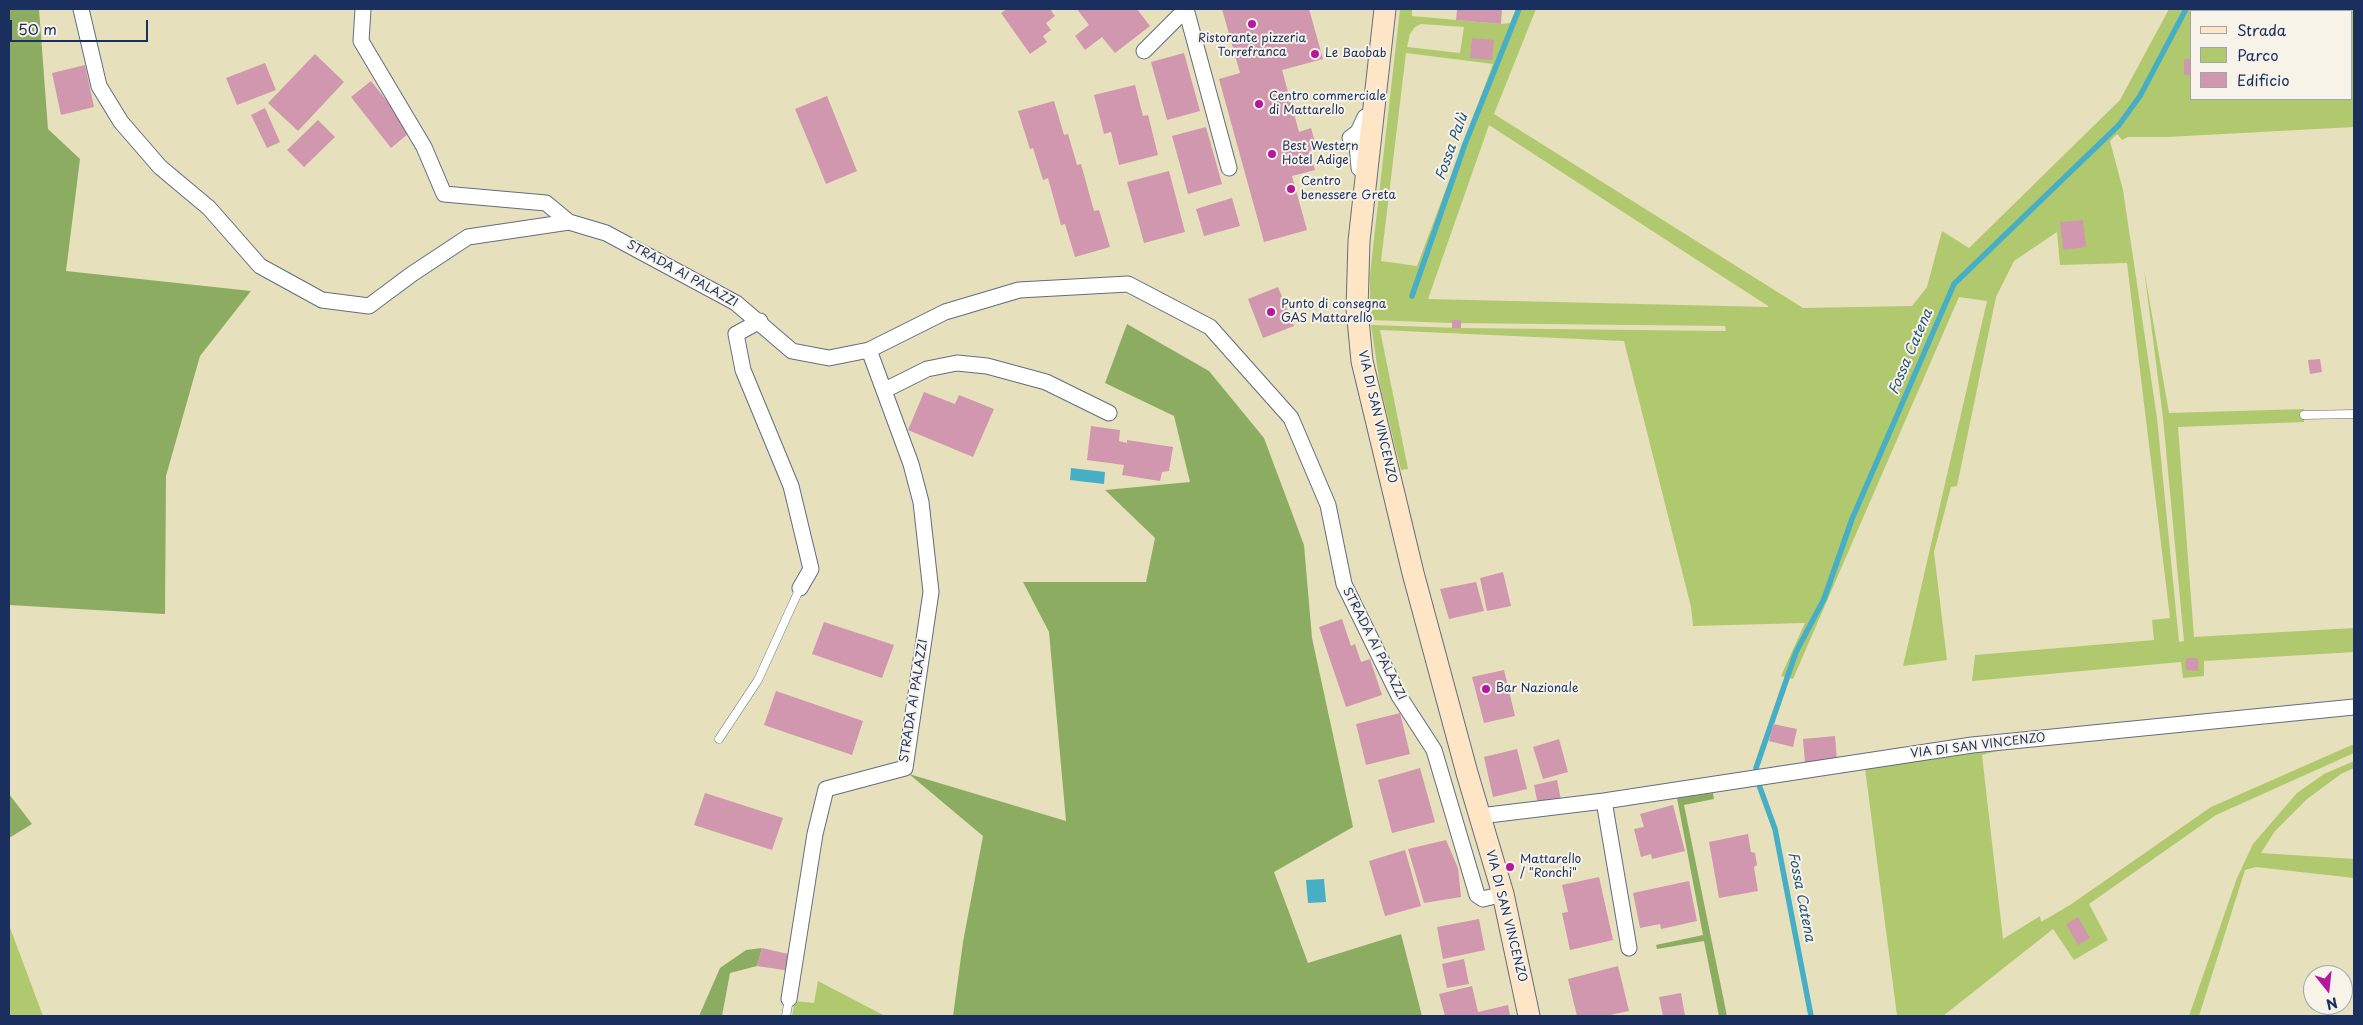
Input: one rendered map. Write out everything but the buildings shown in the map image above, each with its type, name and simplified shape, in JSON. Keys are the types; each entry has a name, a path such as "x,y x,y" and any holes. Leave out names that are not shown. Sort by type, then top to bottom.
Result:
{"main road":[{"name":"VIA DI SAN VINCENZO","path":"1385,9 1359,241 1357,309 1362,361 1415,579 1503,894 1529,1016"}],"street":[{"name":"STRADA AI PALAZZI","path":"81,9 99,86 121,122 160,167 208,208 260,266 322,300 369,306 412,274 468,237 569,222"},
{"name":"STRADA AI PALAZZI","path":"363,9 361,41 424,147 444,194 546,203 569,222 606,233 736,302 760,321 792,351 829,358 869,350 945,312 1019,290 1128,284 1210,327 1291,418 1328,505 1344,584 1399,696 1434,750 1479,898 1483,899 1503,894"},
{"path":"1144,51 1185,9 1230,168"},
{"path":"760,321 736,334 743,370 791,486 811,569 800,588"},
{"name":"STRADA AI PALAZZI","path":"789,1000 815,834 826,789 905,768 931,592 921,502 911,464 869,350"},
{"path":"885,390 927,370 957,363 987,366 1046,382 1109,413"},
{"name":"VIA DI SAN VINCENZO","path":"1480,816 1604,801 1972,745 2354,707"},
{"path":"1604,801 1629,948"},
{"path":"1471,870 1495,864"}],"lane":[{"path":"2304,415 2354,414"},
{"path":"719,740 758,680 800,588"},
{"path":"786,1016 789,1000"}],"green space":[{"path":"9,9 39,9 48,129 80,159 66,271 251,291 200,356 166,476 165,614 9,605"},
{"path":"1400,9 1412,9 1412,16 1501,24 1510,23 1516,9 1536,9 1494,114 1803,308 1912,306 1927,287 1942,231 1969,248 2120,100 2169,9 2354,9 2354,127 2167,137 2128,137 2122,140 2117,134 2110,141 2123,190 2157,418 2179,642 2184,641 2163,418 2144,269 2169,413 2304,409 2304,422 2178,427 2194,637 2354,628 2354,652 2204,661 2204,676 2183,678 2181,662 1972,681 1975,655 2154,640 2152,620 2170,618 2127,263 2060,265 2057,232 2014,261 1996,297 1957,486 1951,487 1934,552 1947,660 1903,666 1987,301 1959,297 1793,679 1781,676 1805,623 1693,626 1691,607 1624,341 1380,330 1408,469 1401,470 1380,385 1371,325 1726,331 1725,326 1453,323 1370,320 1370,274","holes":["1421,24 1464,27 1460,53 1407,47 1410,34 1415,27","1406,53 1493,64 1417,266 1381,261","1489,125 1768,306 1768,307 1428,299"]},
{"path":"1127,324 1209,371 1264,438 1304,545 1312,638 1353,827 1274,872 1308,963 1401,934 1422,1016 953,1016 963,942 983,836 909,774 1066,821 1049,632 1023,582 1146,582 1155,538 1105,490 1190,482 1174,416 1105,383"},
{"path":"2354,744 2354,753 2216,815 2089,904 2108,940 2074,960 2053,929 1943,1016 1897,1016 1865,768 2020,745 1982,755 2003,939 2040,916 2041,922 2070,905 2211,807"},
{"path":"2354,761 2354,768 2341,774 2307,799 2275,831 2261,853 2354,859 2354,878 2256,867 2245,870 2199,1016 2189,1016 2237,878 2253,844 2297,793 2324,774"},
{"path":"1713,793 1714,799 1684,805 1727,1016 1719,1016 1704,941 1657,949 1656,945 1703,935 1677,798"},
{"path":"9,794 32,824 9,838"},
{"path":"9,925 43,1016 9,1016"},
{"path":"762,948 757,966 730,973 722,1016 699,1016 720,968 746,950"},
{"path":"818,981 885,1016 792,1016 795,1001 814,1003"}],"water":[{"path":"1071,468 1105,472 1104,484 1070,480"},
{"path":"1324,879 1326,902 1308,903 1306,880"}],"waterway":[{"name":"Fossa Palù","path":"1412,296 1465,144 1519,9"},
{"name":"Fossa Catena","path":"1756,768 1796,652 1824,599 1852,519 1954,284 2119,125 2140,96 2186,9"},
{"name":"Fossa Catena","path":"1759,785 1775,829 1811,1016"}],"place":[{"name":"Ristorante pizzeria Torrefranca","path":"1252,24"},
{"name":"Le Baobab","path":"1315,54"},
{"name":"Centro commerciale di Mattarello","path":"1259,104"},
{"name":"Best Western Hotel Adige","path":"1272,154"},
{"name":"Centro benessere Greta","path":"1291,189"},
{"name":"Punto di consegna GAS Mattarello","path":"1271,312"},
{"name":"Bar Nazionale","path":"1486,689"},
{"name":"Mattarello / \"Ronchi\"","path":"1510,867"}]}
